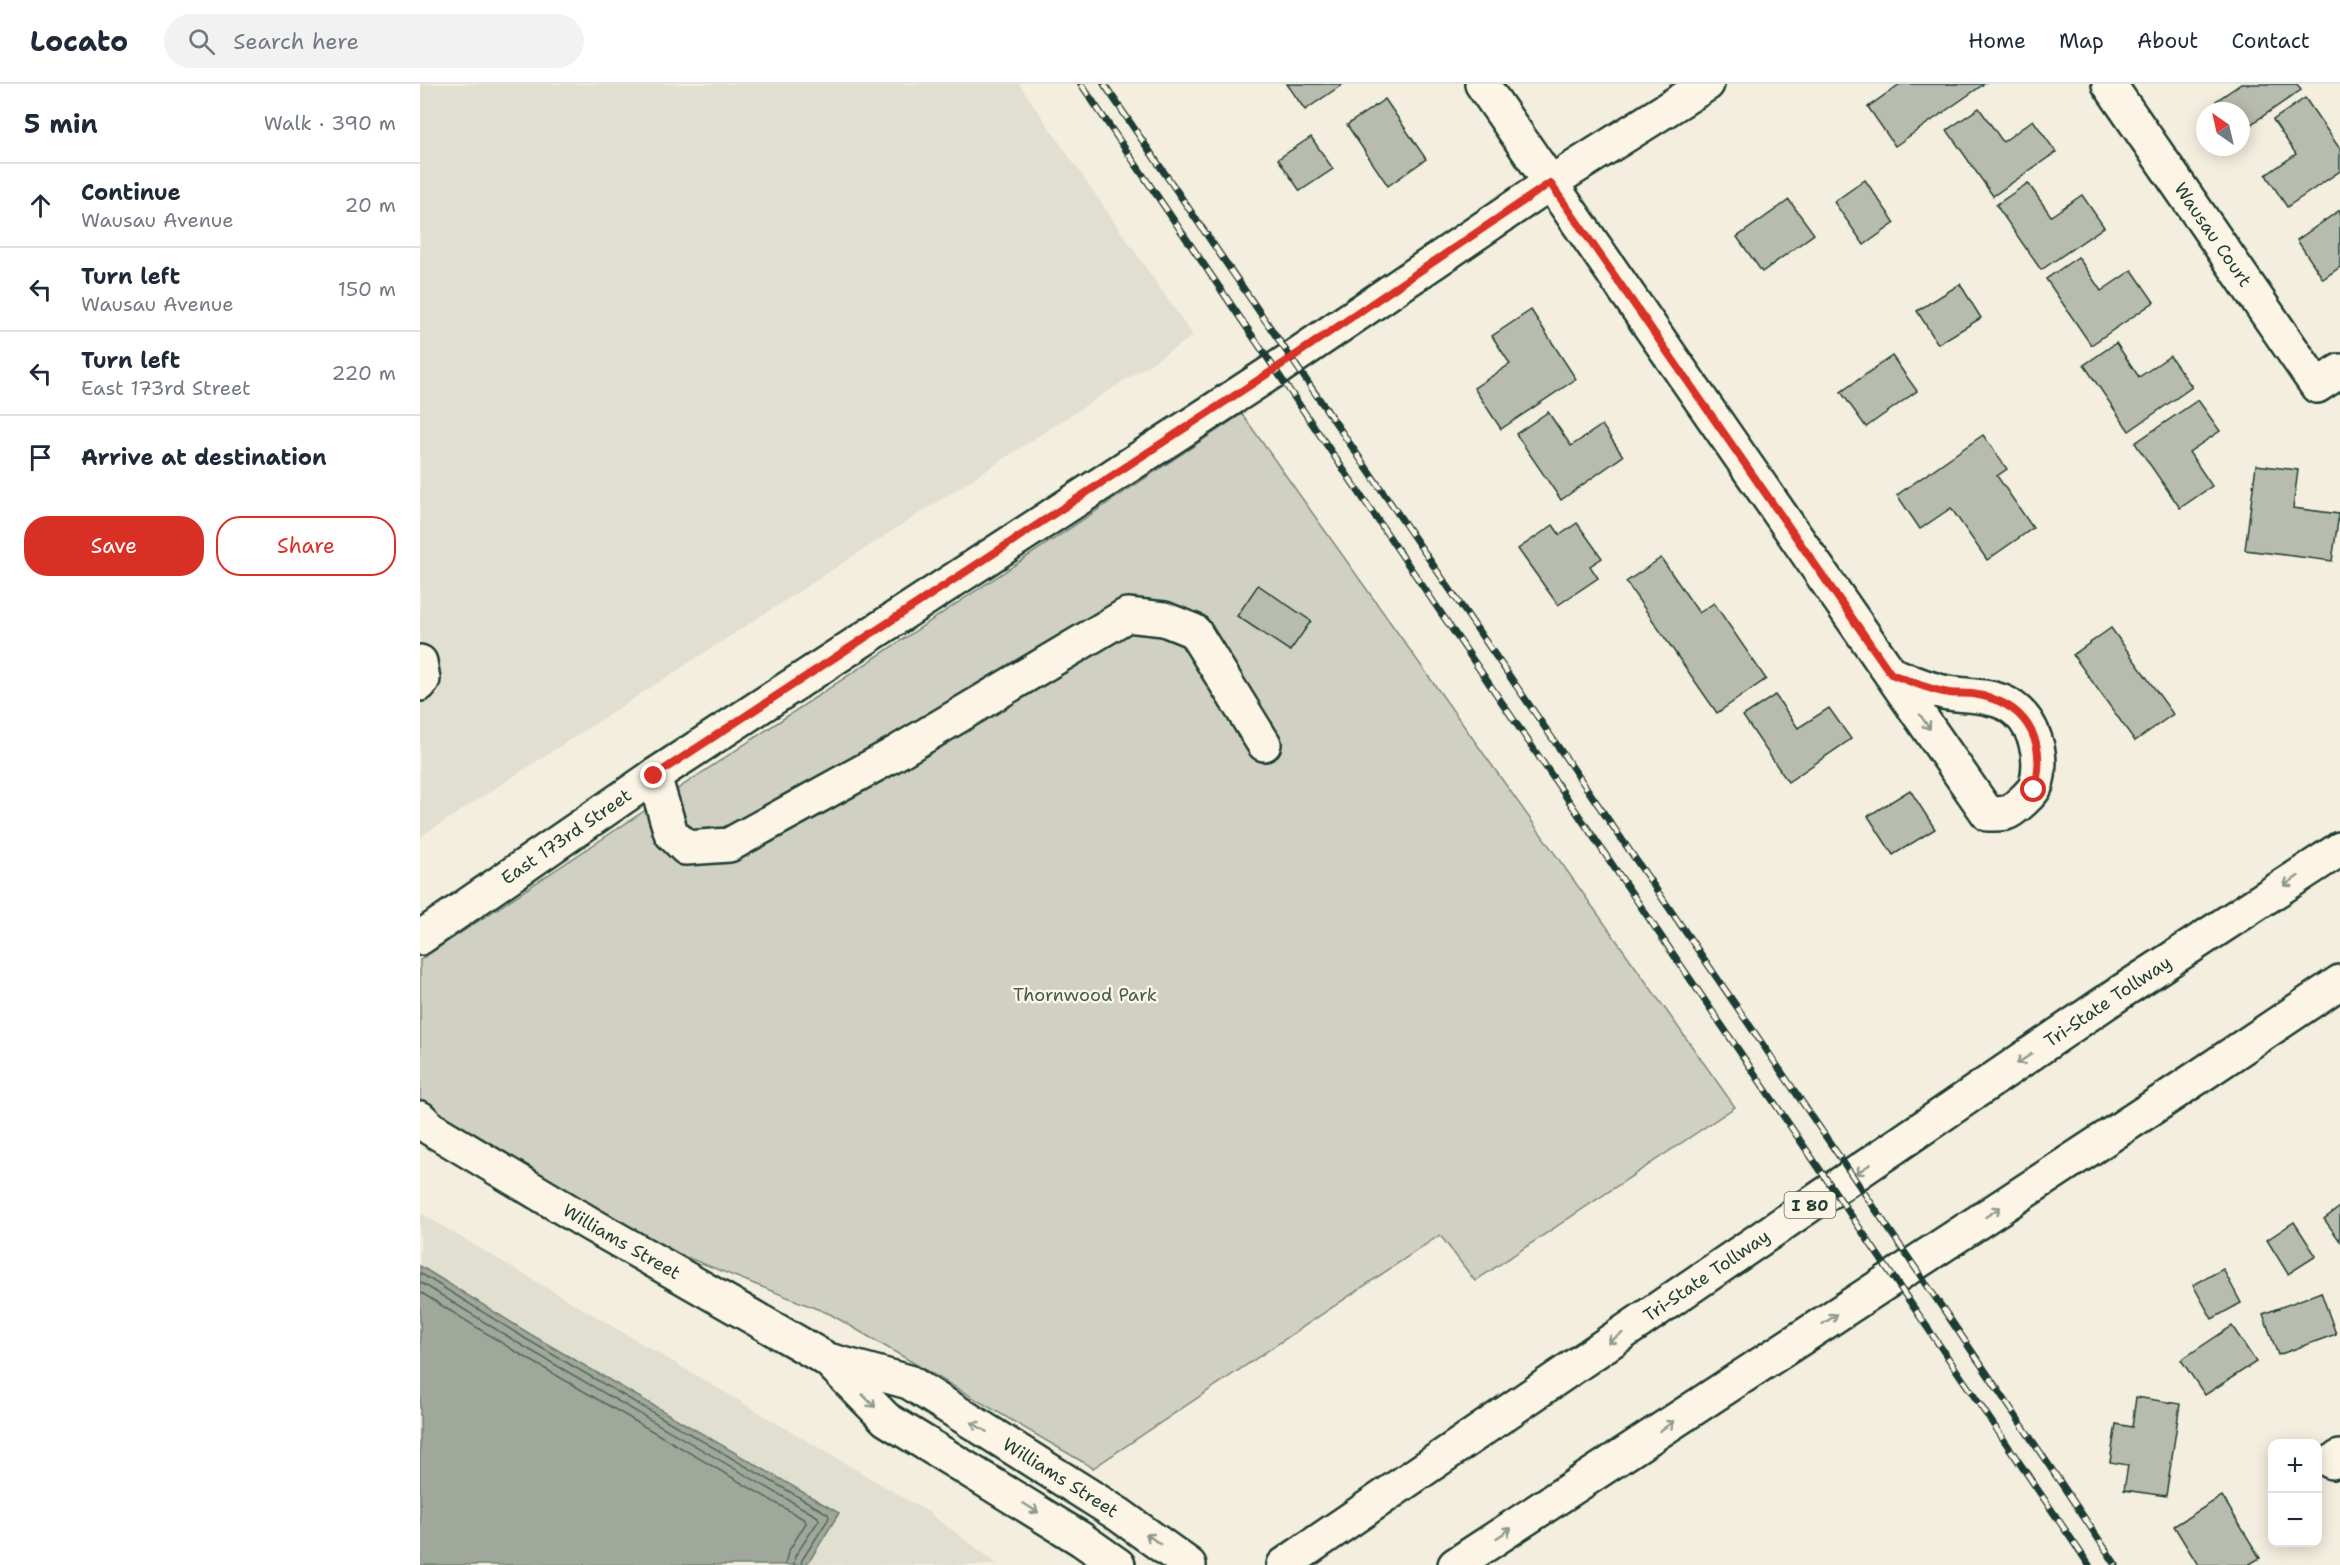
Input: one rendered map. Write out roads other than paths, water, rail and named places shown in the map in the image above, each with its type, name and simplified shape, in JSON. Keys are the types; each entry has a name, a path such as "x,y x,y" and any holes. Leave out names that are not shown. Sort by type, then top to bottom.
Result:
{"main road":[{"path":"1482,84 1988,814 2008,813 2034,790 2038,777 2035,735 2022,716 2006,704 1973,694 1948,693 1891,674"},
{"name":"East 173rd Street","path":"420,938 654,776 1275,369 1550,183 1707,84"},
{"name":"Wausau Court","path":"2109,84 2329,378"},
{"path":"654,776 671,833 686,848 729,845 891,756 1127,615 1164,619 1194,631 1264,744"},
{"path":"420,662 423,679 420,684"},
{"name":"Tri-State Tollway","path":"1284,1565 2124,990 2340,849"},
{"path":"1455,1565 2340,982"},
{"name":"Williams Street","path":"420,1119 430,1128 590,1224 828,1360 909,1383 1118,1514 1189,1565"},
{"name":"Williams Street","path":"828,1360 886,1419 1081,1539 1118,1565"}],"water":[{"path":"420,1266 530,1334 839,1513 810,1560 805,1565 420,1565"}],"railway":[{"path":"1081,84 2089,1565"},
{"path":"1104,84 1865,1194 2116,1565"}],"park label":[{"name":"Thornwood Park","path":"1085,995"}]}
